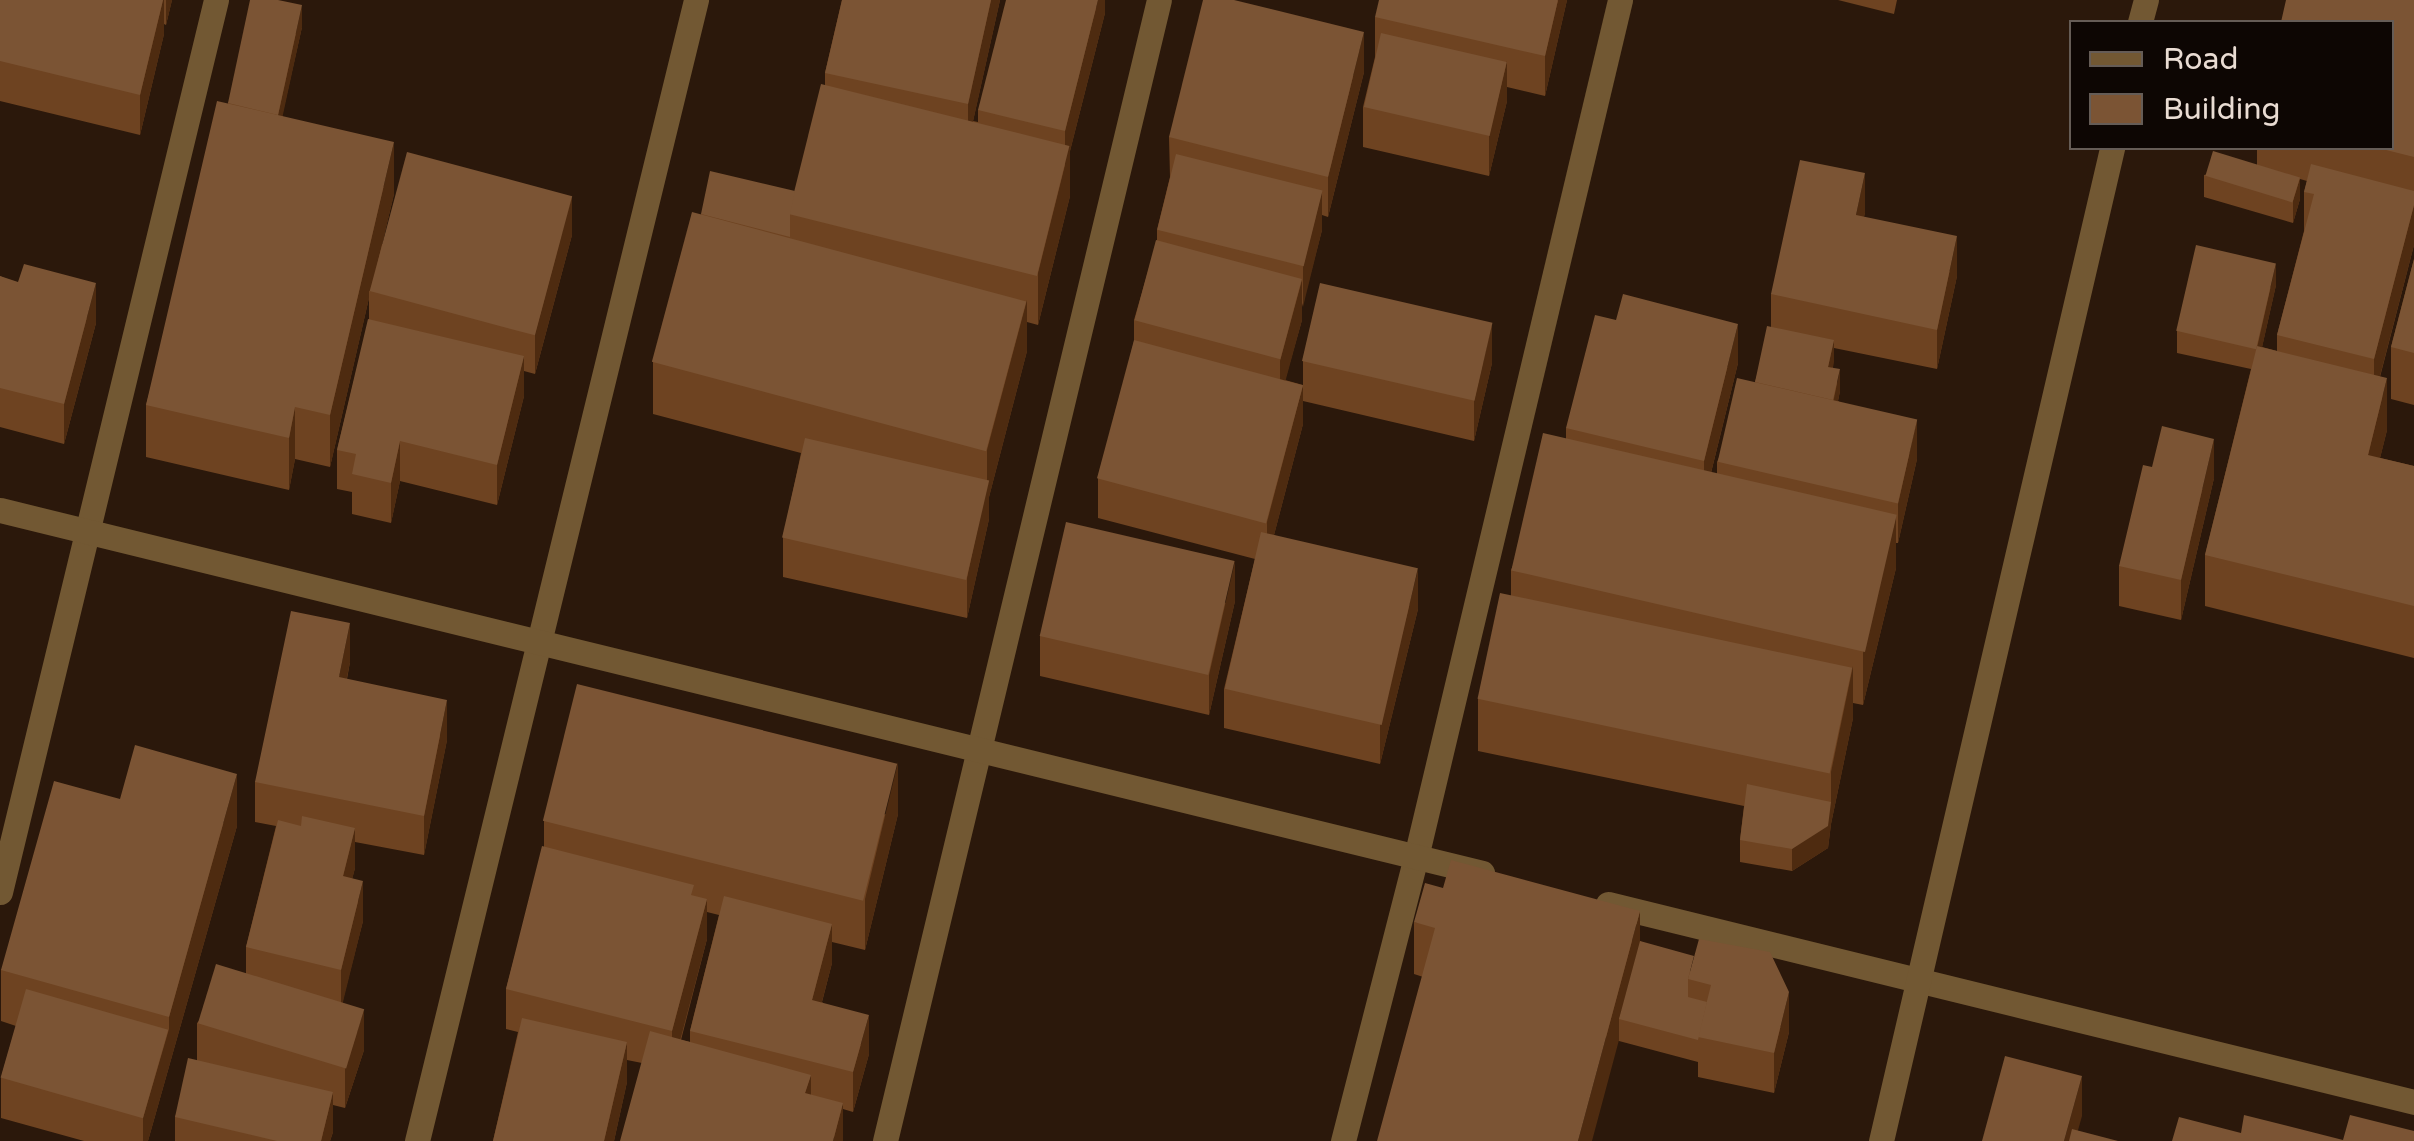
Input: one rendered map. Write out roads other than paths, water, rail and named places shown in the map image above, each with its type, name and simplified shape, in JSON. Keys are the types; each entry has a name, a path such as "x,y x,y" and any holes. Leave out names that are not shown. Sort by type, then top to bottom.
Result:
{"street":[{"path":"0,892 216,0"},
{"path":"416,1141 696,0"},
{"path":"885,1141 975,750 1159,0"},
{"path":"1343,1141 1416,857 1620,0"},
{"path":"1881,1141 2112,150"},
{"path":"0,510 1510,880"},
{"path":"1584,898 2414,1102"}]}
